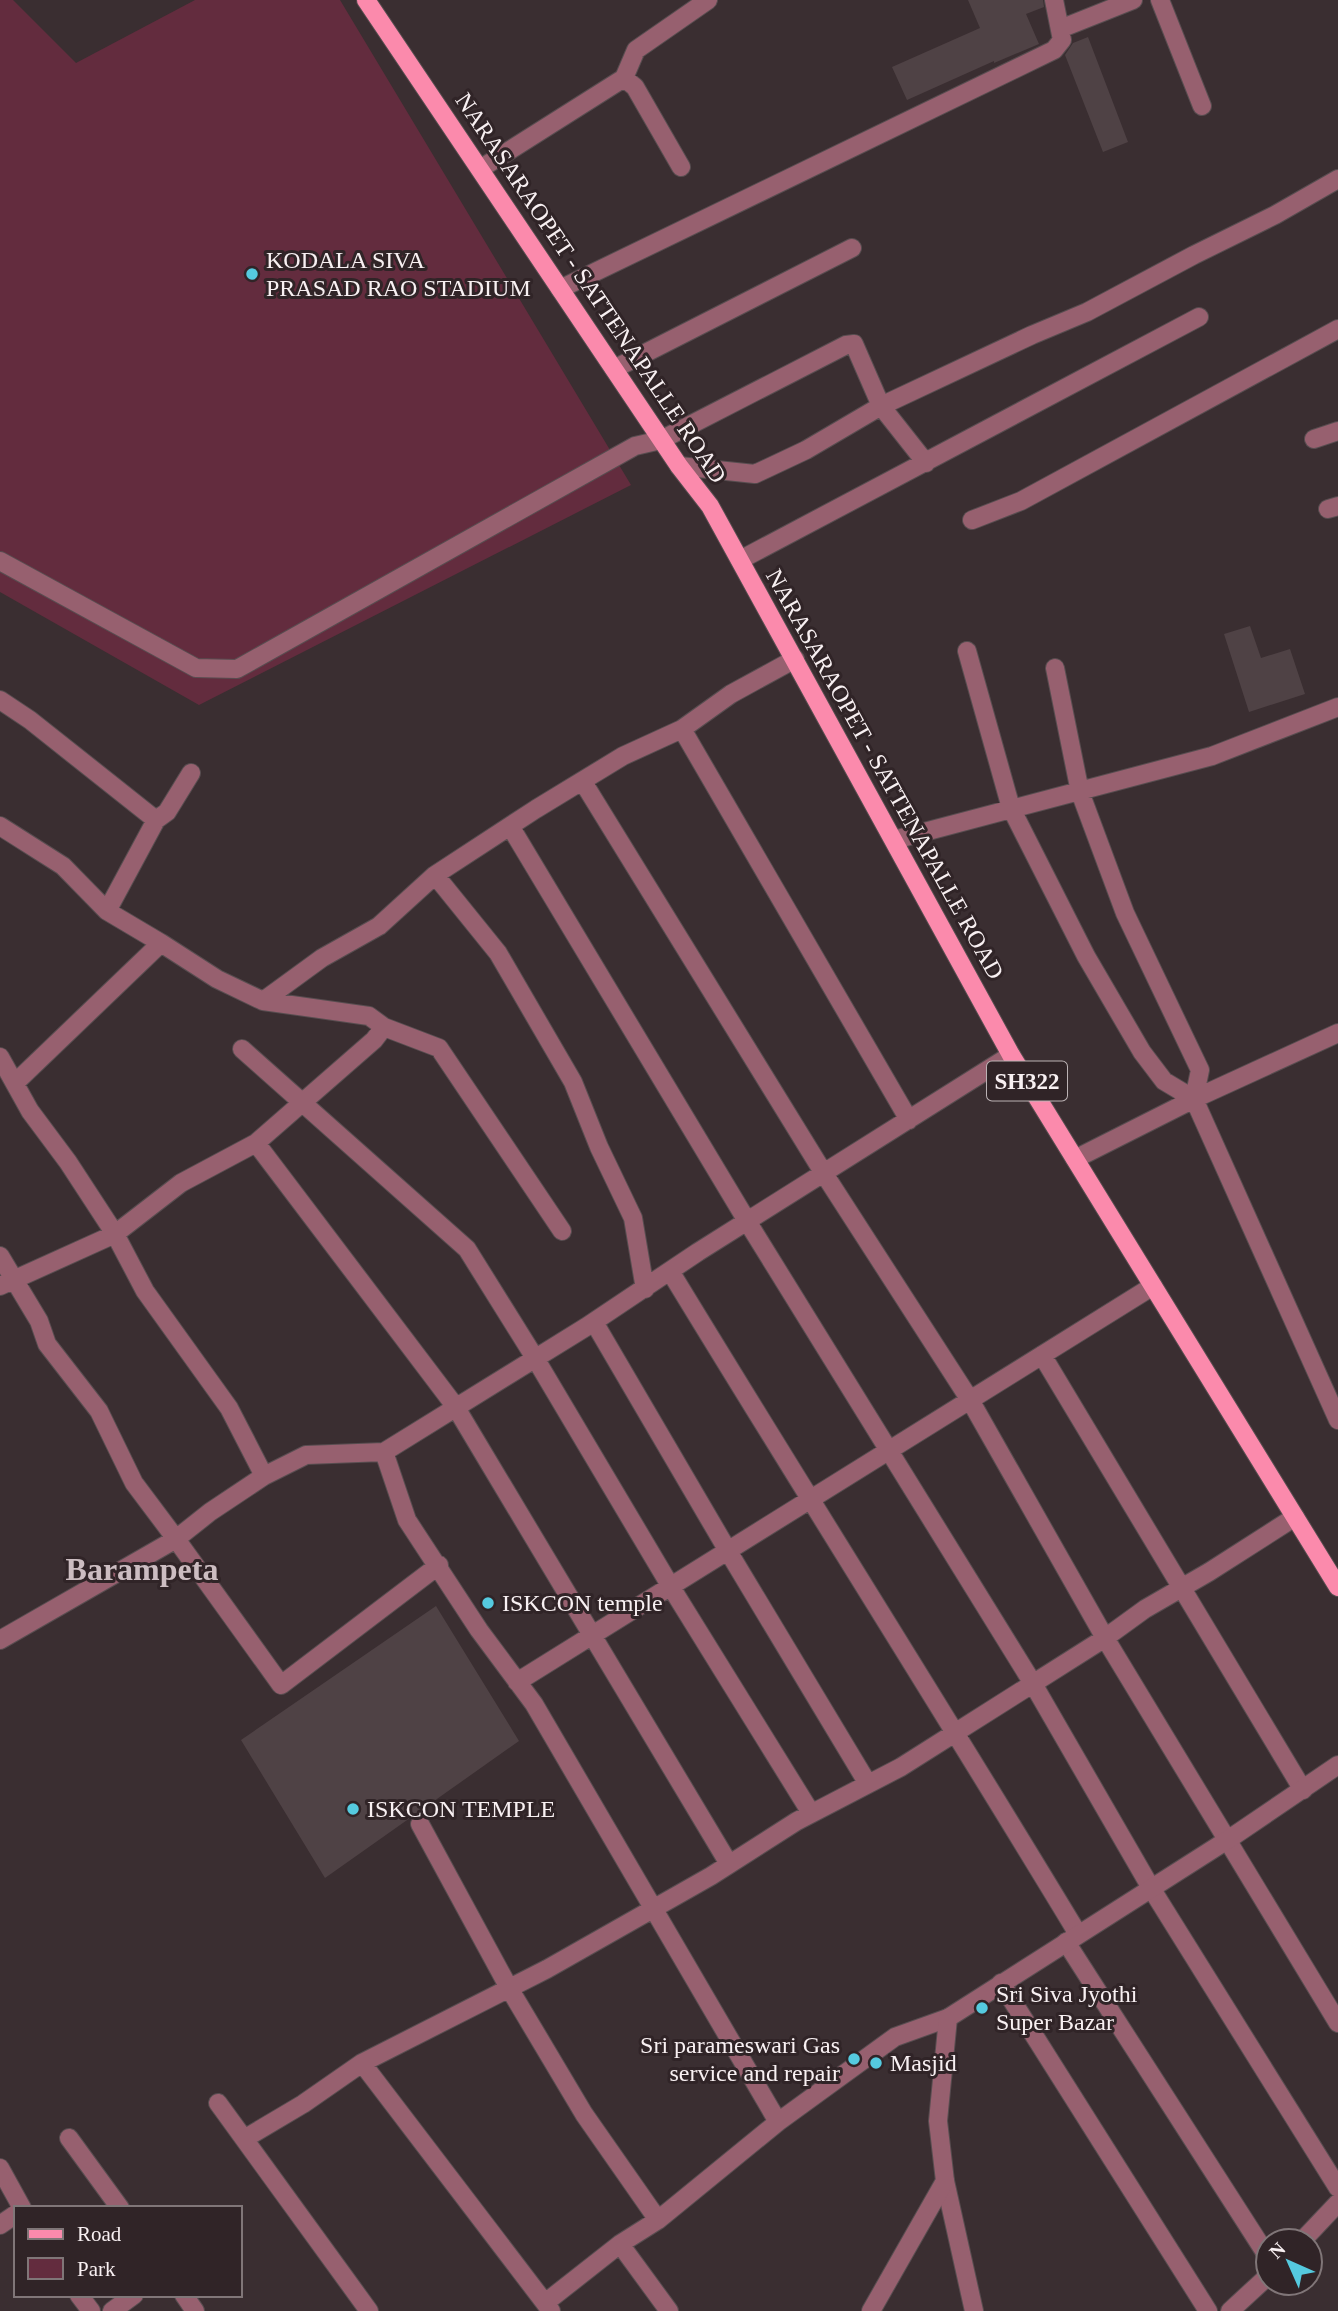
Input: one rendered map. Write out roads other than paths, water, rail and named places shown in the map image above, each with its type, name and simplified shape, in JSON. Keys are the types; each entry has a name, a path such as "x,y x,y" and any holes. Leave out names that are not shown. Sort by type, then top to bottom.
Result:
{"main road":[{"name":"NARASARAOPET - SATTENAPALLE ROAD","path":"366,0 679,466 710,506 1011,1055 1338,1587"}],"street":[{"path":"480,169 624,78 636,50 708,0"},
{"path":"560,289 1054,50 1062,40 1054,0"},
{"path":"1060,29 1133,0"},
{"path":"1160,0 1202,106"},
{"path":"624,78 635,87 681,167"},
{"path":"679,466 755,474 806,450 881,406 1087,312 1194,254 1275,215 1338,179"},
{"path":"614,369 852,247"},
{"path":"740,560 1199,317"},
{"path":"972,520 1021,501 1338,329"},
{"path":"0,561 196,668 237,668 635,446 662,440 846,345 854,344 881,406 926,463"},
{"path":"1314,439 1338,431"},
{"path":"967,651 1011,808 1086,956 1142,1052 1164,1081 1194,1099 1338,1420"},
{"path":"263,1001 322,958 379,926 435,875 510,826 623,756 682,729 731,694 795,659"},
{"path":"1055,668 1080,792 1125,913 1200,1070 1194,1099"},
{"path":"0,700 30,720 156,820"},
{"path":"894,840 1212,755 1338,707"},
{"path":"682,729 909,1120"},
{"path":"107,911 156,820 167,812 191,773"},
{"path":"583,782 823,1172 970,1400 1105,1638 1338,2023"},
{"path":"510,826 747,1222 1032,1682 1151,1888 1338,2188"},
{"path":"2,832 63,866 107,911 217,979 263,1001 369,1016 384,1027 439,1048 562,1231"},
{"path":"435,875 498,953 573,1082 599,1147 633,1218 645,1289"},
{"path":"15,1083 161,943"},
{"path":"7,1282 115,1234 181,1183 256,1143 374,1040 384,1027"},
{"path":"1075,1159 1194,1099 1338,1033"},
{"path":"242,1049 467,1249 811,1813"},
{"path":"0,1640 176,1539 264,1476 306,1455 384,1452 1011,1055"},
{"path":"0,1057 30,1111 68,1162 115,1234 145,1292 229,1408 264,1476"},
{"path":"256,1143 455,1406 729,1864"},
{"path":"0,1256 7,1282 39,1321 47,1344 99,1410 134,1483 281,1685 439,1565"},
{"path":"670,1271 809,1500 956,1732 1072,1938 1254,2234"},
{"path":"517,1682 1153,1286"},
{"path":"594,1321 868,1784"},
{"path":"1042,1355 1303,1790"},
{"path":"384,1452 407,1520 439,1565 479,1630 534,1704 778,2122"},
{"path":"244,2139 303,2104 362,2063 547,1969 729,1864 811,1813 901,1767 1105,1638 1145,1609 1295,1517"},
{"path":"362,2063 548,2307 620,2244 658,2220 778,2122 895,2037 948,2018 1228,1839 1338,1765"},
{"path":"420,1824 509,1988 584,2115 658,2220"},
{"path":"1001,1983 1208,2311"},
{"path":"948,2018 938,2121 945,2181 974,2311"},
{"path":"218,2103 369,2311"},
{"path":"69,2138 119,2206"},
{"path":"0,2168 21,2206"},
{"path":"871,2311 945,2181"},
{"path":"1315,2227 1338,2203"},
{"path":"620,2244 669,2311"},
{"path":"1230,2311 1254,2289"},
{"path":"112,2311 131,2297"}],"place":[{"name":"KODALA SIVA PRASAD RAO STADIUM","path":"252,274"},
{"name":"ISKCON temple","path":"488,1603"},
{"name":"ISKCON TEMPLE","path":"353,1809"},
{"name":"Sri Siva Jyothi Super Bazar","path":"982,2008"},
{"name":"Sri parameswari Gas service and repair","path":"854,2059"},
{"name":"Masjid","path":"876,2063"}],"district":[{"name":"Barampeta","path":"142,1569"}]}
